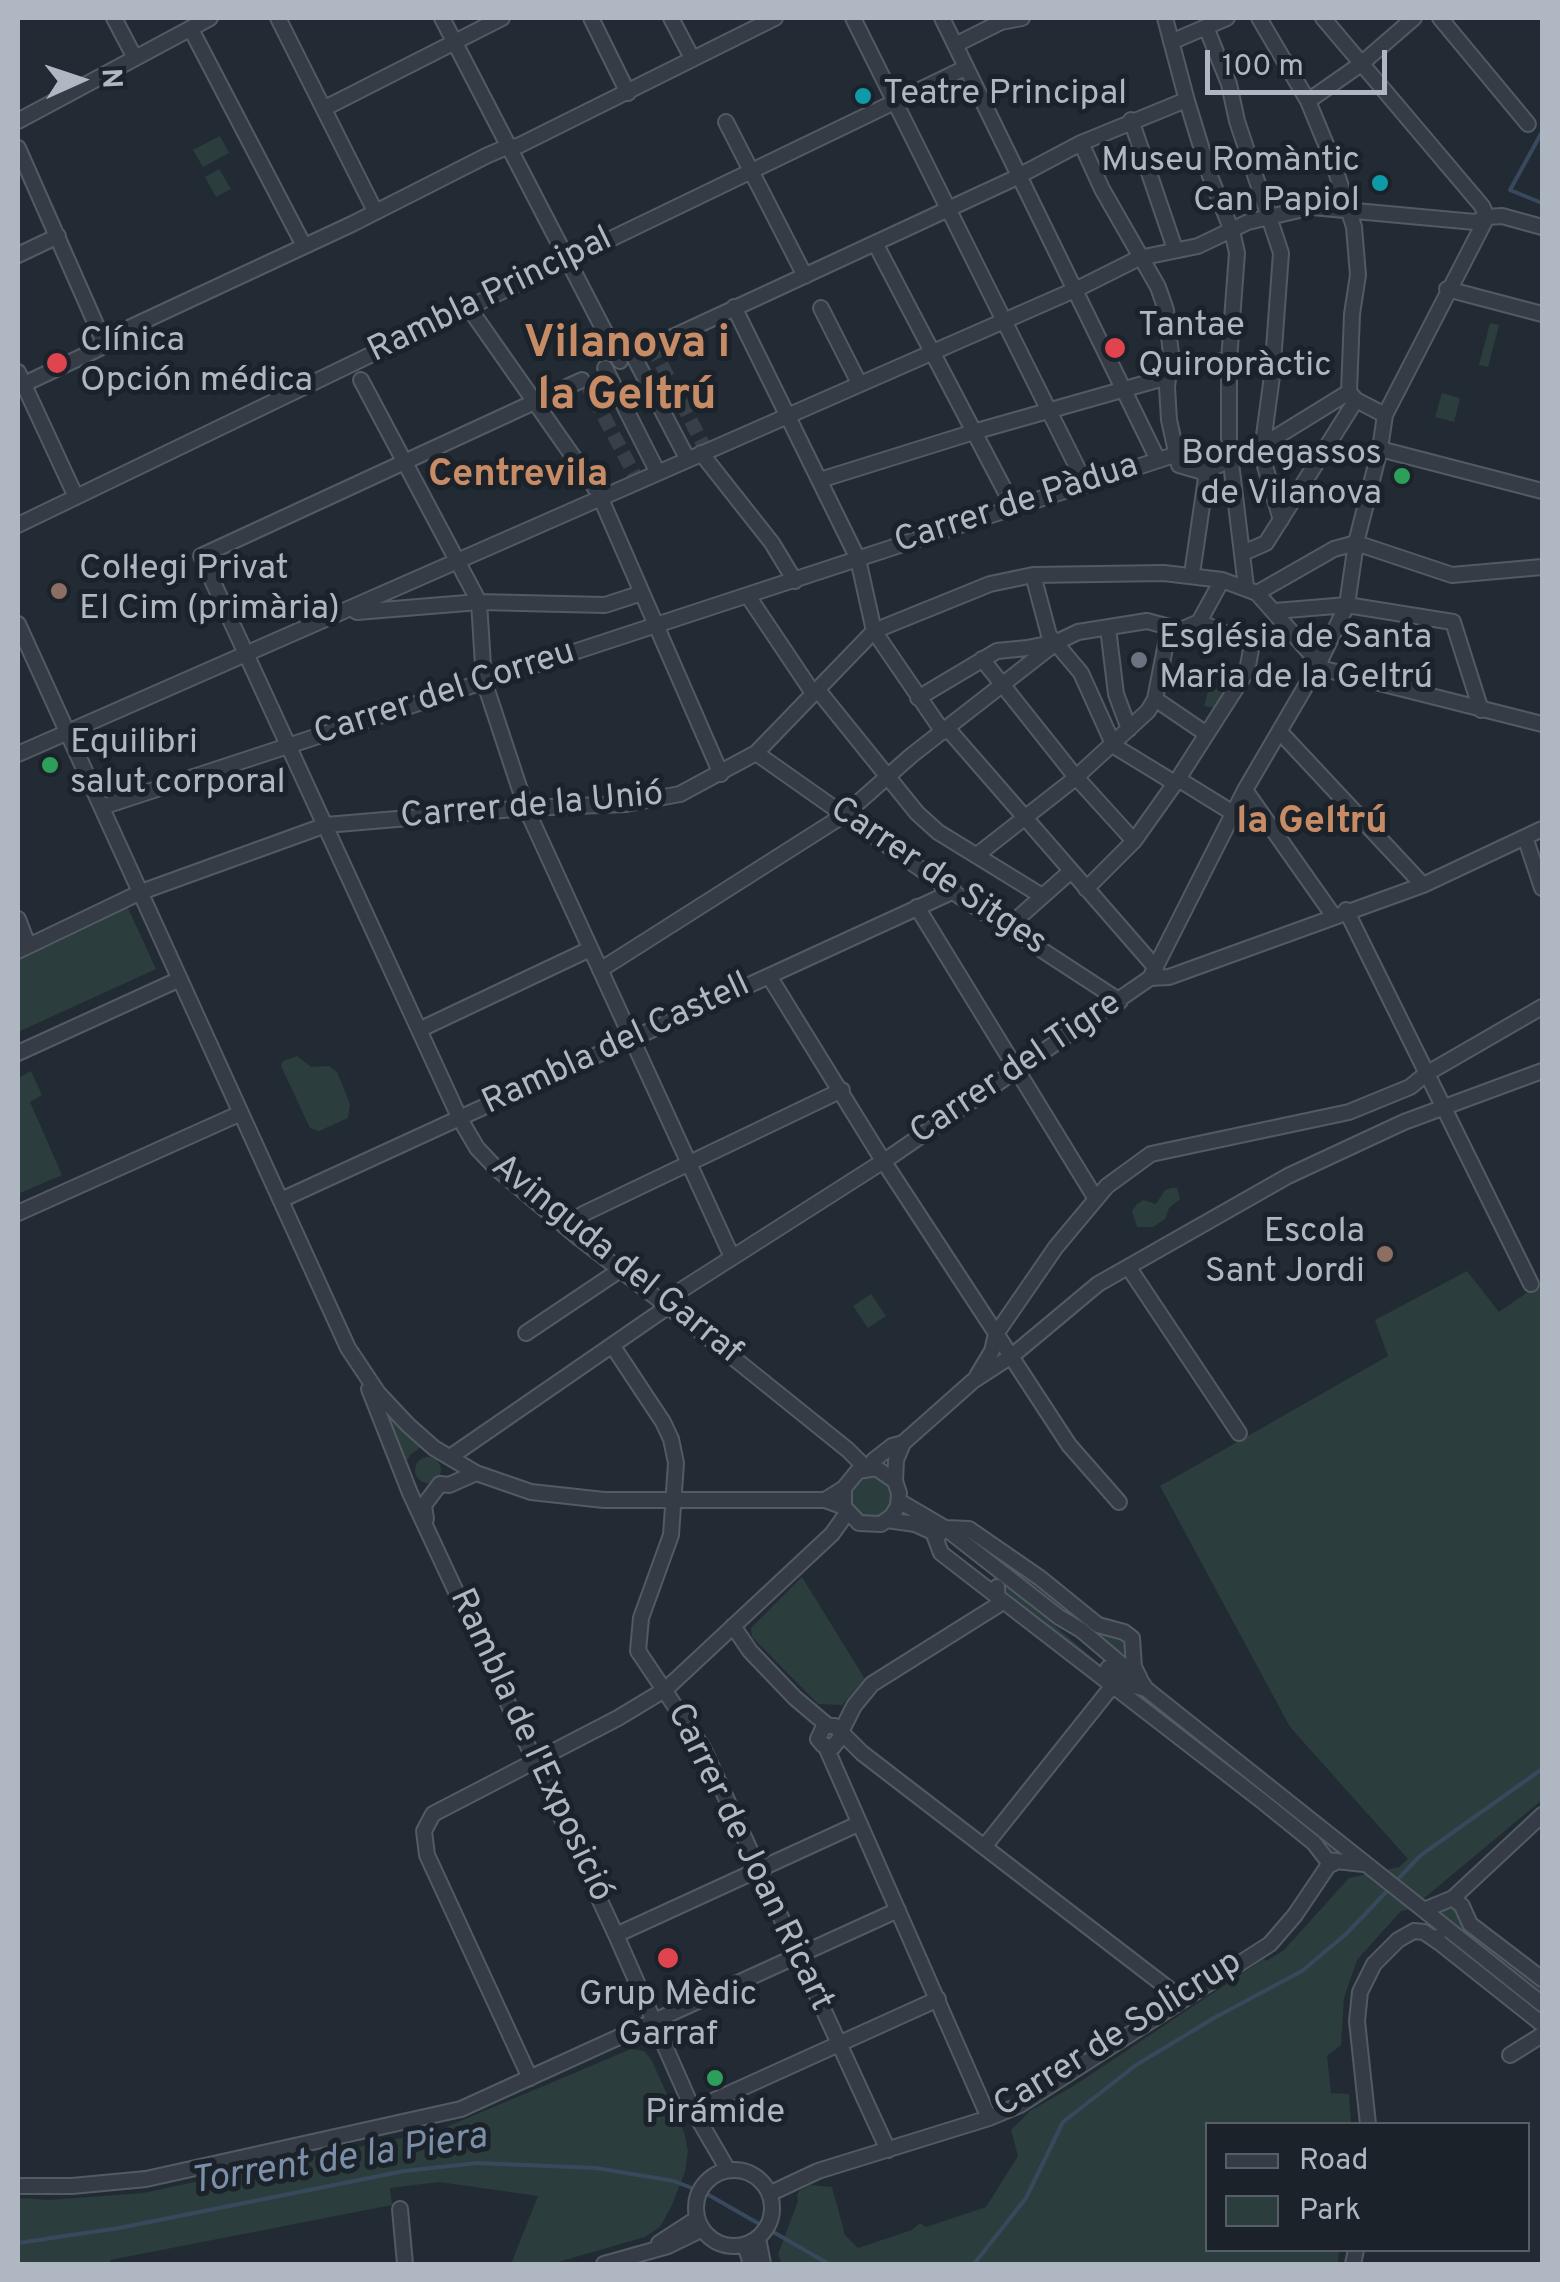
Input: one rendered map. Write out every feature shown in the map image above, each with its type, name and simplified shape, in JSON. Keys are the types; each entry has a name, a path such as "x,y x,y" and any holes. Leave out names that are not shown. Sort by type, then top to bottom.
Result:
{"street":[{"path":"114,18 135,58"},
{"path":"18,121 210,18"},
{"path":"278,18 373,206"},
{"path":"442,18 567,260 626,358 772,545 791,583"},
{"path":"325,108 502,18"},
{"path":"592,18 628,92"},
{"path":"671,18 692,58"},
{"path":"76,497 19,381 105,345 131,327 296,246 507,146 518,146 757,22 775,18"},
{"path":"852,18 1086,485"},
{"path":"942,18 1158,460"},
{"path":"955,45 1001,22 1022,18"},
{"path":"1165,18 1186,100 1230,224 1236,260 1228,449 1251,590 1275,611 1318,665 1542,724"},
{"path":"1171,42 1227,18"},
{"path":"1244,553 1266,542 1352,396 1352,314 1358,275 1349,210 1308,101 1258,18"},
{"path":"1323,18 1484,212 1542,228"},
{"path":"1308,101 1361,64 1414,18"},
{"path":"1440,18 1528,124"},
{"path":"1206,27 1229,84 1280,253 1272,376 1261,444 1281,520"},
{"path":"194,36 296,246"},
{"name":"Rambla Principal","path":"18,525 964,68"},
{"path":"653,346 1019,176 1081,142 1186,100"},
{"path":"1131,120 1175,249"},
{"path":"726,122 804,276"},
{"path":"1081,142 1166,310 1172,354 1168,373 1169,420 1179,465 1203,472 1206,478 1193,568"},
{"path":"18,148 105,345"},
{"path":"18,754 1140,258 1198,246 1230,224 1312,207 1475,222 1484,212"},
{"path":"1153,973 1245,790 1318,665 1347,605 1356,543 1385,416 1447,289 1484,226 1484,212"},
{"path":"18,256 58,236"},
{"path":"875,243 1014,508"},
{"path":"1447,289 1542,314"},
{"path":"734,307 855,560 874,631 918,698 1025,816 1153,973 1169,977 1423,884 1542,829"},
{"path":"469,308 600,497 721,774"},
{"path":"821,308 859,383"},
{"path":"820,480 1164,378 1181,367 1230,360"},
{"path":"605,368 657,472"},
{"path":"360,380 479,604 484,682 526,808 732,1257"},
{"path":"404,462 582,380"},
{"path":"1352,396 1385,416"},
{"path":"1203,472 1228,449 1261,444 1352,396"},
{"path":"1380,448 1542,490"},
{"name":"Carrer de Pàdua","path":"791,583 1177,454"},
{"name":"Avinguda del Garraf","path":"404,462 202,556 460,1119 477,1148 496,1168 867,1468"},
{"path":"1251,590 1334,548 1356,543 1452,575 1542,567"},
{"name":"Carrer de la Unió","path":"23,948 140,892 326,826 657,800 680,794 756,753 874,631 990,584 1032,575 1164,573 1222,580 1251,590"},
{"path":"1032,575 1050,635 1081,674 1113,744 1233,813"},
{"path":"600,970 844,815 912,755 1057,642 1078,632 1147,621 1181,630 1196,624 1222,580"},
{"name":"Carrer del Correu","path":"102,807 791,583"},
{"path":"351,608 357,612 479,604 605,605 642,593"},
{"path":"748,596 815,691 916,812 938,832 1042,896"},
{"path":"1275,611 1347,605 1453,622 1481,710"},
{"path":"1086,889 1134,841 1247,671 1252,644 1196,624"},
{"path":"1108,628 1116,694 1129,730"},
{"path":"977,855 1129,730 1155,699 1168,628"},
{"name":"Rambla de l'Exposició","path":"20,634 360,1370 410,1493 426,1520 616,1935 696,2116 717,2174"},
{"path":"918,698 996,651 1057,642"},
{"path":"982,659 1075,776 1134,841"},
{"path":"1155,699 1205,733"},
{"path":"1280,732 1423,884"},
{"name":"Carrer de Sitges","path":"756,753 954,892 1120,1000"},
{"path":"1245,790 1340,913 1531,1284"},
{"path":"1524,837 1542,888"},
{"path":"1009,926 1071,871"},
{"name":"Rambla del Castell","path":"281,1200 954,892"},
{"path":"918,907 1096,1199"},
{"path":"18,919 23,948"},
{"path":"420,1029 590,949"},
{"name":"Carrer del Tigre","path":"450,1457 732,1257 1016,1072 1153,973"},
{"path":"769,976 882,1159 1069,1445 1119,1502"},
{"path":"18,1054 180,979"},
{"path":"974,1382 992,1350 996,1334 1056,1247 1108,1186 1152,1154 1349,1112 1410,1087 1542,1008"},
{"path":"866,1525 825,1500 892,1446 903,1443 1098,1284 1288,1176 1443,1108 1542,1071"},
{"path":"570,1228 582,1214 842,1090"},
{"path":"18,1214 241,1113"},
{"path":"1128,1268 1239,1434"},
{"path":"526,1332 620,1270"},
{"name":"Carrer de Joan Ricart","path":"612,1344 671,1439 676,1464 671,1535 638,1634 638,1651 703,1748 888,2150"},
{"name":"Rambla de l'Exposició","path":"360,1370 408,1425 434,1448 476,1473 549,1495 604,1500 825,1500"},
{"path":"903,1443 894,1480 899,1500 974,1550 1059,1617 1126,1659 1143,1684 1542,2004"},
{"path":"530,2078 426,1855 424,1831 433,1814 666,1689 832,1534 846,1510 842,1448"},
{"path":"867,1468 883,1470 894,1480"},
{"path":"426,1520 424,1505 440,1484 476,1473"},
{"path":"887,1520 899,1500"},
{"path":"832,1534 887,1520 939,1530 969,1529 1040,1578 1098,1625 1132,1638 1126,1659 1114,1666 1098,1660"},
{"path":"939,1530 940,1552 1114,1684 1334,1863 1354,1861 1370,1865"},
{"path":"831,1735 872,1684 998,1605 990,1562"},
{"path":"1059,1617 1074,1641 1131,1685 1143,1684"},
{"path":"733,1626 750,1651 831,1735 858,1824 989,2118"},
{"path":"984,1847 1114,1684"},
{"path":"831,1735 852,1740 862,1753 1182,1999"},
{"path":"1420,1906 1453,1898 1542,1814"},
{"path":"616,1935 858,1824"},
{"name":"Carrer de Solicrup","path":"769,2195 810,2174 1020,2105 1270,1944 1334,1863"},
{"path":"1453,1898 1477,1931 1542,1979"},
{"path":"1420,1906 1440,1943"},
{"path":"18,2186 72,2186 146,2178 461,2110 898,1910"},
{"path":"1368,2122 1357,2021 1360,1992 1374,1964 1398,1940 1414,1931 1424,1932 1542,2024"},
{"path":"696,2116 938,1999"},
{"path":"1510,2055 1542,2035"},
{"path":"751,2264 754,2240 771,2218 769,2195 748,2172 717,2174 697,2196 698,2220 716,2243 726,2246 754,2240"},
{"path":"400,2209 405,2264"},
{"path":"604,2264 650,2249 698,2220"},
{"path":"754,2240 763,2264"}],"green space":[{"path":"220,136 229,153 203,167 193,150"},
{"path":"219,169 231,189 216,197 205,177"},
{"path":"1490,323 1499,325 1488,367 1479,365"},
{"path":"1442,393 1460,398 1454,422 1435,417"},
{"path":"1212,677 1234,683 1216,708 1204,706"},
{"path":"128,908 156,969 18,1032 18,961"},
{"path":"297,1056 311,1067 329,1066 337,1072 350,1104 348,1118 319,1131 310,1128 281,1066 283,1061"},
{"path":"31,1071 42,1095 30,1102 62,1175 18,1194 18,1078"},
{"path":"1177,1188 1180,1199 1169,1208 1165,1219 1153,1227 1137,1227 1132,1211 1137,1204 1143,1200 1156,1204 1165,1190"},
{"path":"1467,1271 1499,1312 1542,1282 1542,1800 1411,1909 1401,1911 1357,1960 1344,1998 1341,2045 1327,2056 1331,2093 1349,2094 1351,2122 1205,2122 1205,2252 1339,2252 1338,2264 782,2264 778,2254 797,2196 811,2185 832,2187 845,2235 858,2248 912,2230 920,2223 926,2227 986,2207 1018,2156 1011,2130 1030,2111 1264,1959 1283,1951 1349,1878 1399,1867 1408,1859 1290,1727 1160,1486 1388,1356 1375,1320"},
{"path":"871,1294 886,1316 868,1328 853,1306"},
{"path":"384,1409 423,1446 406,1462"},
{"path":"428,1457 437,1461 441,1470 437,1479 428,1483 419,1479 415,1470 419,1461"},
{"path":"871,1476 886,1482 892,1497 886,1512 871,1518 856,1512 850,1497 856,1482"},
{"path":"962,1533 1122,1636 1129,1646 1125,1653 1119,1654"},
{"path":"802,1577 865,1679 842,1705 818,1704 752,1637 751,1628"},
{"path":"999,1578 1116,1678 1148,1698 1351,1858 1329,1857 1001,1591"},
{"path":"1446,1906 1453,1907 1542,1984 1542,1995 1440,1914"},
{"path":"631,2049 644,2051 651,2059 684,2132 688,2151 685,2172 671,2207 660,2227 645,2237 551,2264 511,2264 538,2196 439,2182 390,2188 392,2205 110,2260 111,2264 18,2262 18,2198 49,2200 143,2193 439,2130"}],"waterway":[{"path":"1542,132 1510,190 1542,203"},
{"path":"1396,1881 1421,1855 1542,1769"},
{"path":"974,2264 1026,2198 1063,2122 1136,2065 1302,1971 1346,1934 1390,1888"},
{"name":"Torrent de la Piera","path":"18,2243 119,2228 404,2171 477,2163 596,2168 674,2181 707,2194 829,2264"}],"tunnel":[{"path":"652,346 706,450"},
{"path":"584,379 638,481"}],"place":[{"name":"Teatre Principal","path":"863,96"},
{"name":"Museu Romàntic Can Papiol","path":"1380,183"},
{"name":"Tantae Quiropràctic","path":"1115,348"},
{"name":"Clínica Opción médica","path":"57,363"},
{"name":"Bordegassos de Vilanova","path":"1402,476"},
{"name":"Col·legi Privat El Cim (primària)","path":"59,591"},
{"name":"Església de Santa Maria de la Geltrú","path":"1139,660"},
{"name":"Equilibri salut corporal","path":"50,765"},
{"name":"Escola Sant Jordi","path":"1385,1254"},
{"name":"Grup Mèdic Garraf","path":"668,1958"},
{"name":"Pirámide","path":"715,2078"}],"district":[{"name":"Vilanova i la Geltrú","path":"627,373"},
{"name":"Centrevila","path":"518,477"},
{"name":"la Geltrú","path":"1312,824"}]}
